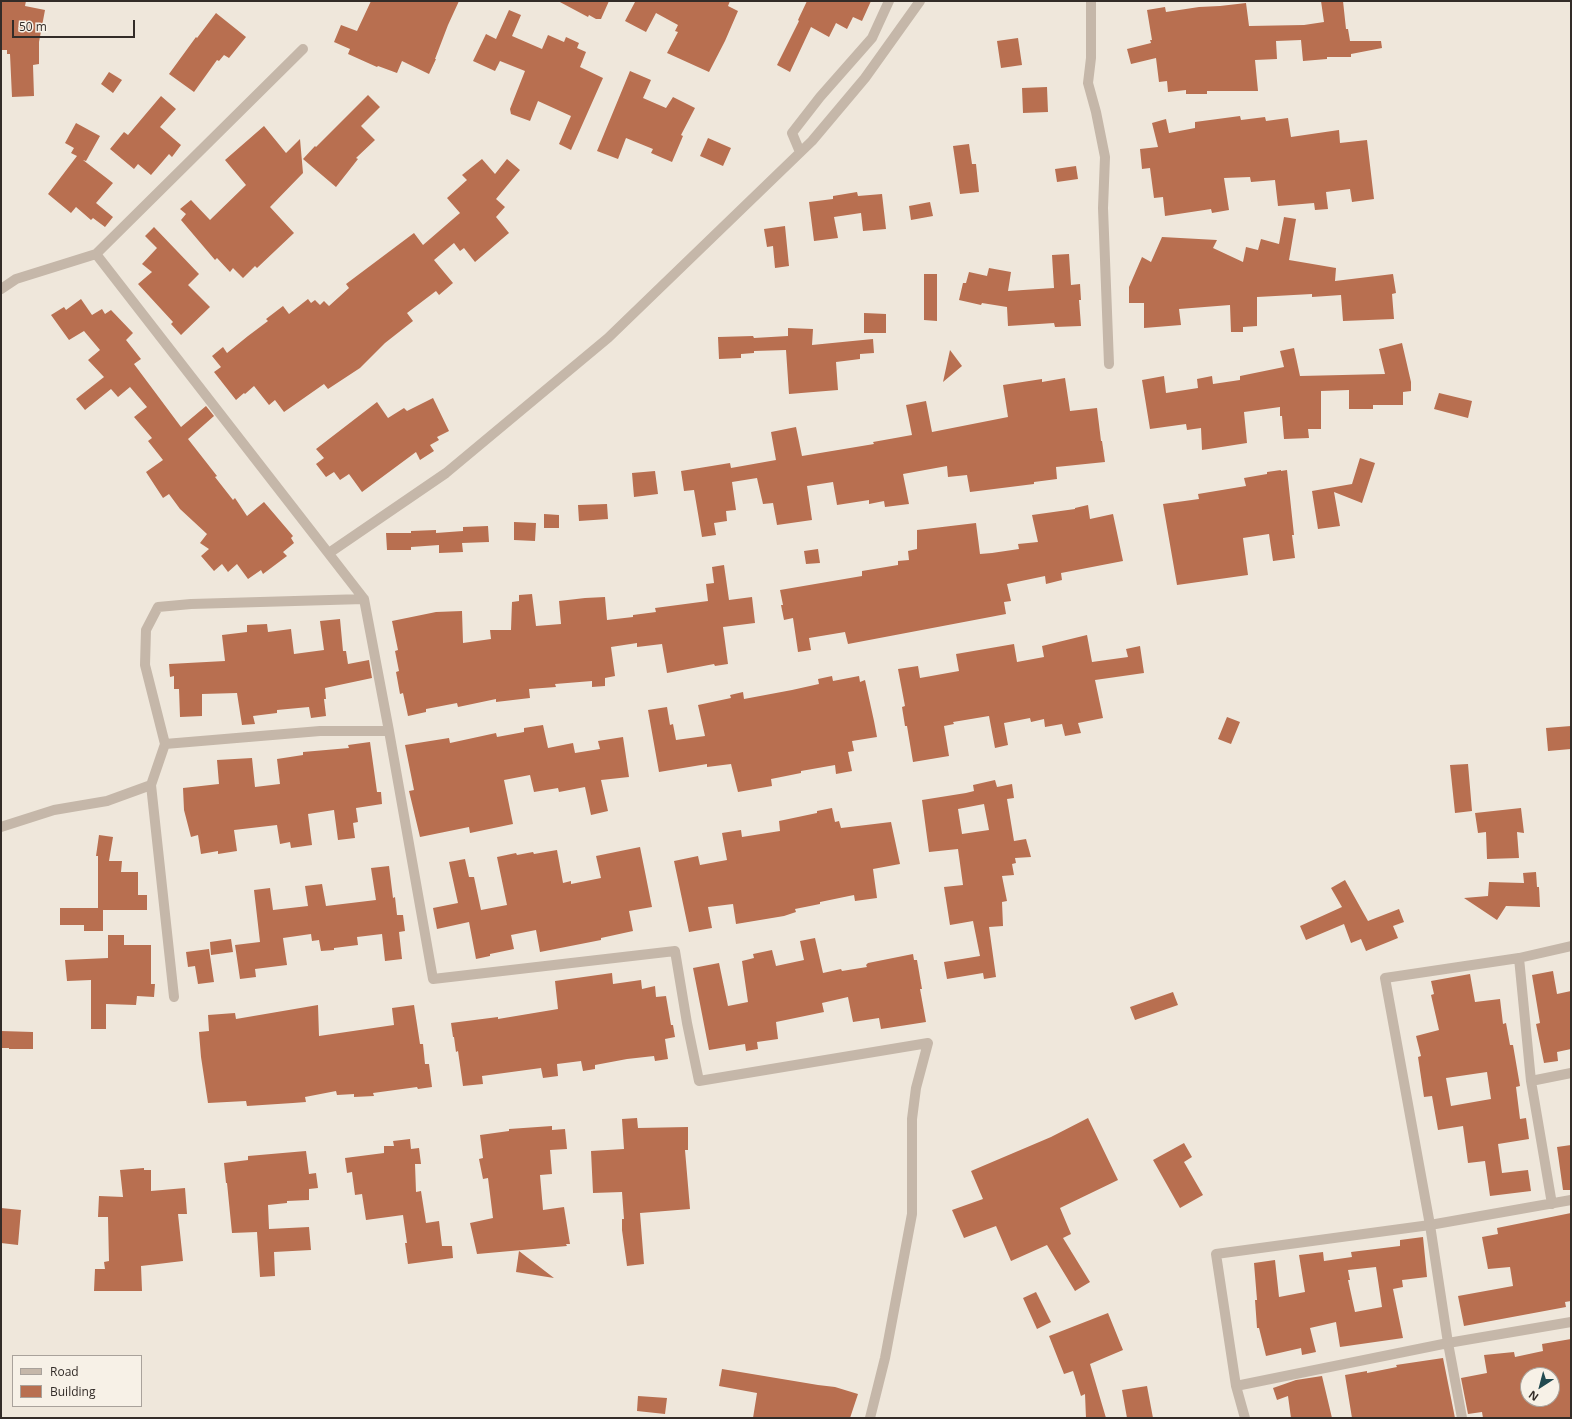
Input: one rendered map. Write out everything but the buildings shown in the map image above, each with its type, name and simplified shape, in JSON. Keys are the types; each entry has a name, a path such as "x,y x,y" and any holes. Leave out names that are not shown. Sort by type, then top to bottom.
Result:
{"street":[{"path":"800,152 792,133 820,97 872,38 889,1"},
{"path":"328,553 446,473 608,338 812,141 865,78 920,1"},
{"path":"1091,1 1091,58 1088,83 1096,112 1105,157 1103,208 1109,364"},
{"path":"1,289 16,279 96,254 303,49"},
{"path":"96,254 364,599 433,979 675,951 686,1023 699,1081 928,1043 916,1088 912,1119 912,1214 885,1358 870,1418"},
{"path":"174,996 151,785 165,744 145,665 146,630 158,607 191,604 364,599"},
{"path":"165,744 320,731 389,731"},
{"path":"1,827 54,810 107,801 151,785"},
{"path":"1462,1418 1448,1343 1430,1225 1386,978 1519,958 1571,946"},
{"path":"1519,958 1531,1081 1552,1204"},
{"path":"1531,1081 1571,1073"},
{"path":"1245,1418 1236,1386 1216,1254 1430,1225 1571,1200"},
{"path":"1236,1386 1448,1343 1571,1322"}]}
